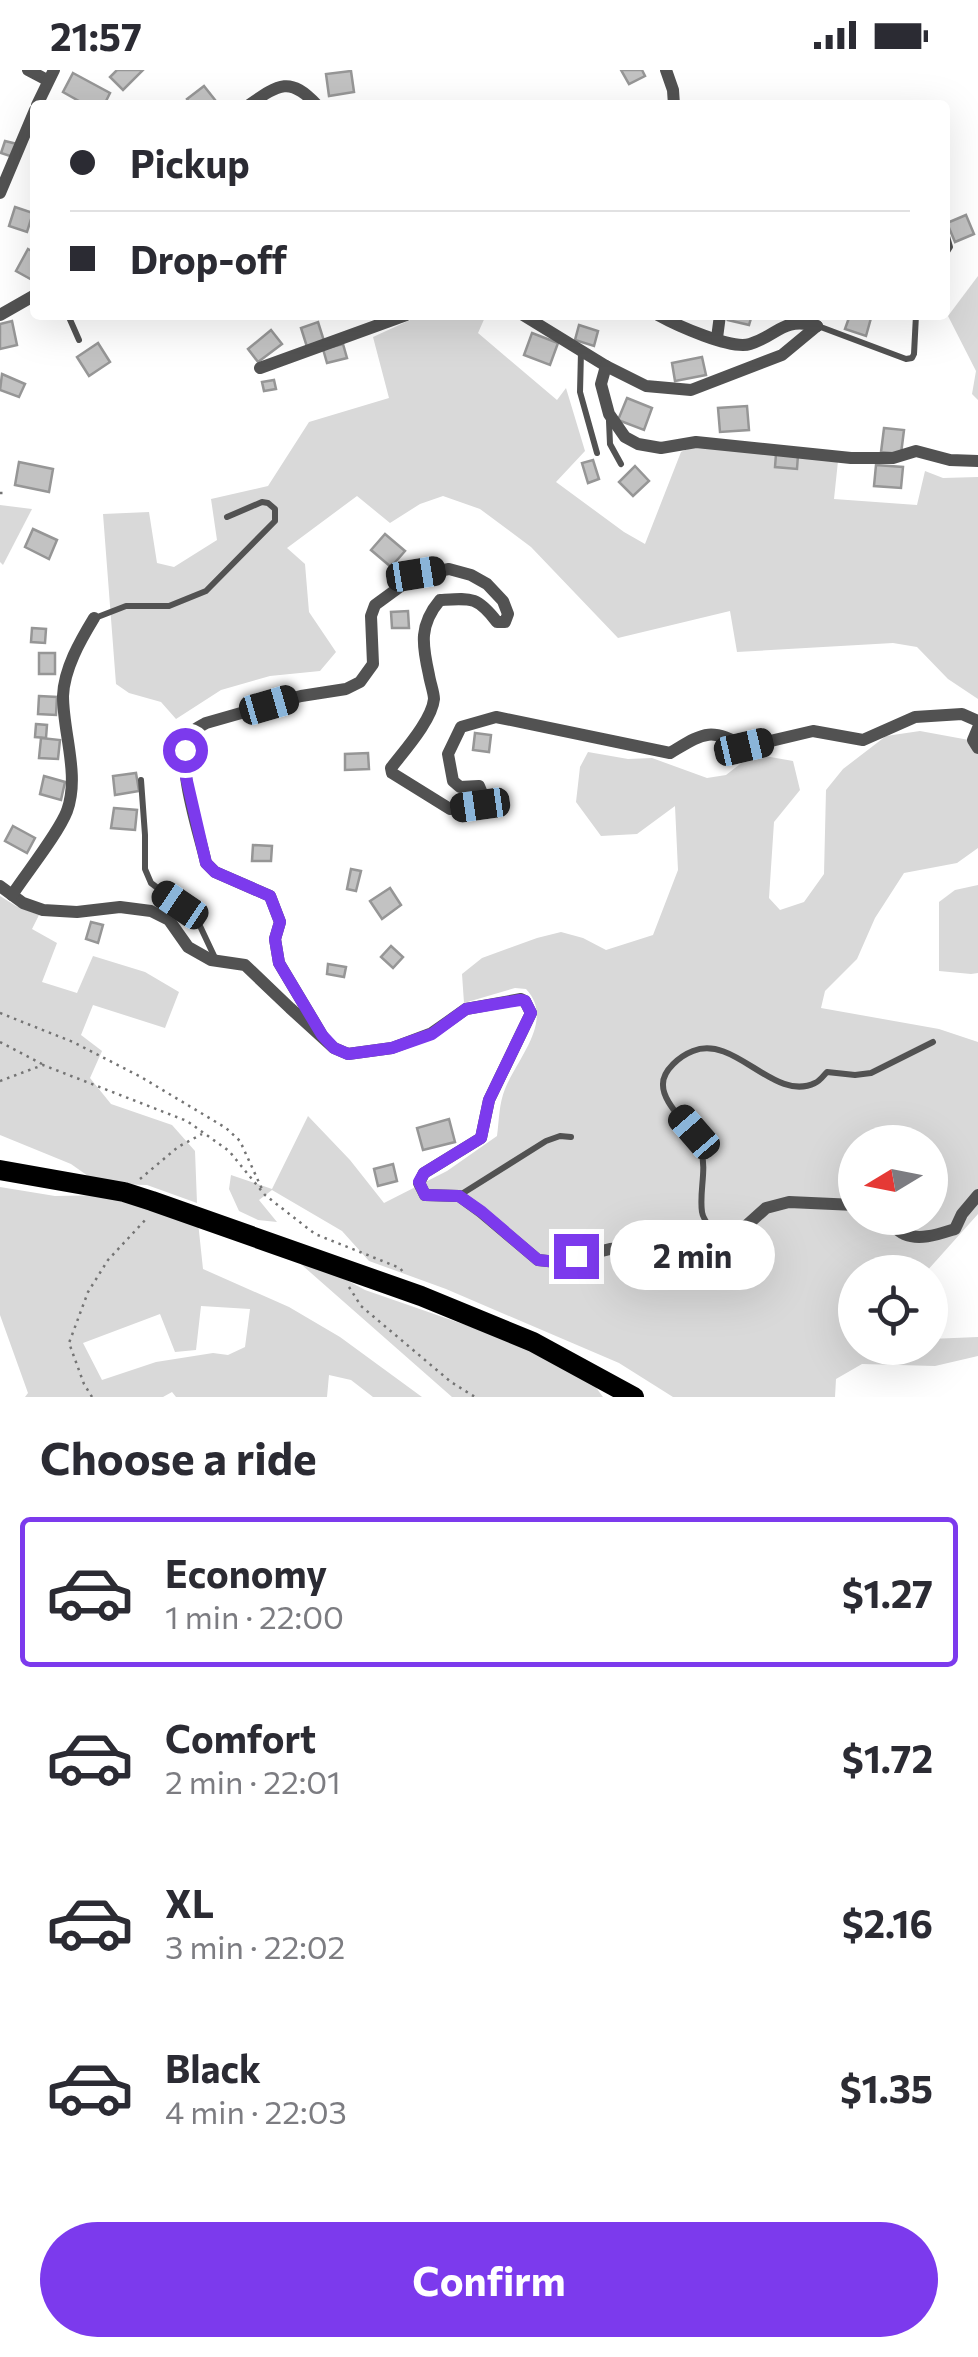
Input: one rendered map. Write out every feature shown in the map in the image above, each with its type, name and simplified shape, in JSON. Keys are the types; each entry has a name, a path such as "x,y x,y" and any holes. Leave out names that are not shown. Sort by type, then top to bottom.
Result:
{"highway":[{"path":"0,1170 124,1192 399,1288 533,1342 634,1397"}],"street":[{"path":"28,70 50,75 39,100"},
{"path":"666,70 674,100"},
{"path":"255,100 283,86 296,86 313,100"},
{"path":"0,193 30,121"},
{"path":"0,316 30,298"},
{"path":"260,368 392,320"},
{"path":"531,320 646,386 691,390 782,355 817,326"},
{"path":"671,320 734,345 748,345 791,323 817,326"},
{"path":"717,338 719,320"},
{"path":"606,366 601,384 609,414 624,437 638,444 661,448 696,442 851,458 892,458 916,451 978,462"},
{"path":"322,1035 279,963 275,939 280,922 270,896 215,872 206,863 184,768 185,750 192,732 206,723 301,696 346,689 360,682 373,664 374,605 416,574 449,569 471,575 487,584 503,601 508,614 504,622 498,622 487,608 470,598 440,600 426,616 426,664 434,700 422,727 391,768 392,773 450,809 480,805 484,798 478,786 460,787 452,781 448,754 461,727 496,717 670,754 701,735 725,735 744,747 813,731 863,740 915,717 962,714 978,725 973,740 978,748"},
{"path":"12,895 68,810 72,786 63,694 80,641 94,618"},
{"path":"0,886 24,903 43,910 151,910 168,920 188,947 216,960 246,964 334,1048 348,1054 392,1048 432,1034 466,1009 525,1001 531,1013 489,1100 481,1138 424,1173 419,1182 425,1195 459,1196 538,1260 557,1262 610,1249 719,1239 746,1226 766,1208 789,1202 838,1204"},
{"path":"948,1231 955,1229 978,1195"},
{"path":"907,1235 937,1235"}],"lane":[{"path":"70,320 79,340"},
{"path":"817,326 906,359 914,354 916,320"},
{"path":"582,351 580,392 597,454"},
{"path":"609,414 610,444 621,464"},
{"path":"94,618 126,606 169,606 206,591 275,521 275,508 262,502 226,518"},
{"path":"141,780 145,869 151,883 200,926 216,960"},
{"path":"719,1239 702,1216 702,1154 694,1132 667,1101 662,1082 670,1067 694,1050 719,1049 769,1078 796,1086 815,1083 827,1072 870,1073 933,1042"},
{"path":"459,1196 546,1141 571,1137"}],"path":[{"path":"0,1013 73,1042 226,1128 240,1141 265,1195"},
{"path":"0,1042 43,1065 188,1121 229,1152 265,1195 315,1234 400,1268 421,1296"},
{"path":"0,1081 43,1065"},
{"path":"124,1192 178,1146 204,1133"},
{"path":"92,1397 69,1342 88,1292 108,1260 149,1216"},
{"path":"315,1234 324,1249"},
{"path":"343,1277 361,1306 451,1382 475,1397"}],"shaded area":[{"path":"978,276 978,400 972,394 976,371 950,313"},
{"path":"410,320 484,320 478,333 557,400 566,388 585,451 556,482 645,544 681,452 696,445 838,461 834,499 917,505 925,471 943,478 978,477 978,699 948,679 917,647 893,643 737,652 730,611 618,638 531,547 480,509 443,496 420,504 390,523 357,496 287,548 305,564 309,612 336,652 320,671 270,676 221,690 176,719 161,702 129,693 116,684 103,514 149,512 157,563 174,567 217,540 211,499 268,486 309,422 389,398 373,337"},
{"path":"0,505 32,509 3,565 0,562"},
{"path":"920,731 969,740 978,750 978,848 957,863 904,873 875,918 857,959 825,991 821,1008 939,1029 978,1042 978,1214 941,1255 838,1255 838,1365 860,1365 836,1379 835,1397 673,1397 619,1363 446,1289 369,1261 342,1231 272,1190 259,1200 277,1222 258,1220 239,1211 229,1189 231,1175 272,1189 308,1116 384,1203 447,1171 497,1136 503,1094 531,1039 537,1013 526,989 515,988 464,1003 462,974 482,958 561,932 606,950 653,935 678,870 675,806 637,834 601,836 576,802 580,767 588,752 628,759 652,758 707,778 726,775 753,754 793,761 800,790 774,822 769,898 780,910 804,902 824,874 826,790 843,769 886,736"},
{"path":"978,885 978,973 939,971 939,902 955,890"},
{"path":"0,896 39,915 32,929 57,943 42,982 77,993 93,956 145,972 179,992 165,1028 93,1005 81,1035 102,1051 90,1078 111,1104 172,1125 195,1151 197,1203 147,1185 113,1184 88,1176 71,1164 0,1135"},
{"path":"0,1187 55,1196 111,1195 198,1222 203,1269 289,1307 340,1337 422,1397 373,1397 351,1380 329,1375 327,1397 176,1397 172,1392 163,1397 25,1397 28,1393 0,1315","holes":["201,1306 250,1309 245,1347 228,1355 213,1353 156,1362 102,1380 83,1343 160,1314 175,1352 196,1350"]},
{"path":"294,1258 306,1258 365,1290 506,1339 592,1382 603,1397 452,1397"},
{"path":"978,1337 978,1356 948,1363 948,1338"}],"building":[{"path":"117,70 143,70 123,90 110,77"},
{"path":"621,70 642,70 645,76 629,84"},
{"path":"351,71 354,92 329,96 326,74"},
{"path":"73,73 110,93 106,100 77,100 63,92"},
{"path":"204,86 215,100 188,100"},
{"path":"5,141 17,144 13,157 1,153"},
{"path":"15,207 30,212 27,232 9,226"},
{"path":"966,215 974,234 955,242 950,222"},
{"path":"28,249 30,250 30,279 16,271"},
{"path":"848,320 870,320 866,336 845,329"},
{"path":"12,321 17,345 0,349 0,324"},
{"path":"318,322 324,341 307,347 301,328"},
{"path":"579,325 598,331 594,346 575,340"},
{"path":"271,330 282,344 258,362 248,349"},
{"path":"532,333 558,343 550,365 524,355"},
{"path":"98,343 110,362 89,376 77,357"},
{"path":"343,344 347,358 327,363 323,349"},
{"path":"702,357 706,375 675,381 672,363"},
{"path":"2,374 25,384 19,397 0,390"},
{"path":"274,380 276,389 264,391 262,382"},
{"path":"627,398 652,408 644,430 618,420"},
{"path":"747,406 749,430 720,432 718,408"},
{"path":"884,428 904,430 901,454 881,452"},
{"path":"776,454 798,455 797,469 775,467"},
{"path":"593,460 599,479 588,483 582,463"},
{"path":"19,462 53,469 49,492 15,485"},
{"path":"876,465 903,467 901,488 874,486"},
{"path":"635,466 649,481 633,496 619,482"},
{"path":"33,529 57,540 49,559 25,547"},
{"path":"385,534 405,551 391,567 371,550"},
{"path":"408,611 409,628 392,628 391,612"},
{"path":"32,628 46,629 45,643 31,642"},
{"path":"39,653 55,653 55,674 39,674"},
{"path":"39,696 57,697 56,715 38,714"},
{"path":"36,724 47,725 46,738 35,737"},
{"path":"475,733 491,735 489,752 473,750"},
{"path":"41,738 60,740 58,759 39,758"},
{"path":"368,753 369,769 345,770 345,754"},
{"path":"136,773 139,791 115,795 113,776"},
{"path":"44,776 65,782 61,800 40,794"},
{"path":"114,808 137,810 135,830 111,828"},
{"path":"13,826 35,838 27,853 5,841"},
{"path":"253,845 272,846 271,861 252,861"},
{"path":"351,869 361,871 356,891 347,889"},
{"path":"390,888 401,905 382,919 370,901"},
{"path":"91,922 103,925 98,943 86,939"},
{"path":"391,946 403,957 393,968 381,957"},
{"path":"328,964 346,967 344,977 327,974"},
{"path":"449,1119 455,1142 423,1150 417,1128"},
{"path":"393,1164 397,1181 378,1186 374,1169"}],"route":[{"path":"185,750 184,768 206,863 215,872 270,896 280,922 275,939 279,963 322,1035 334,1048 348,1054 392,1048 432,1034 466,1009 525,1001 531,1013 489,1100 481,1138 424,1173 419,1182 425,1195 459,1196 538,1260 557,1262 576,1256"}]}
